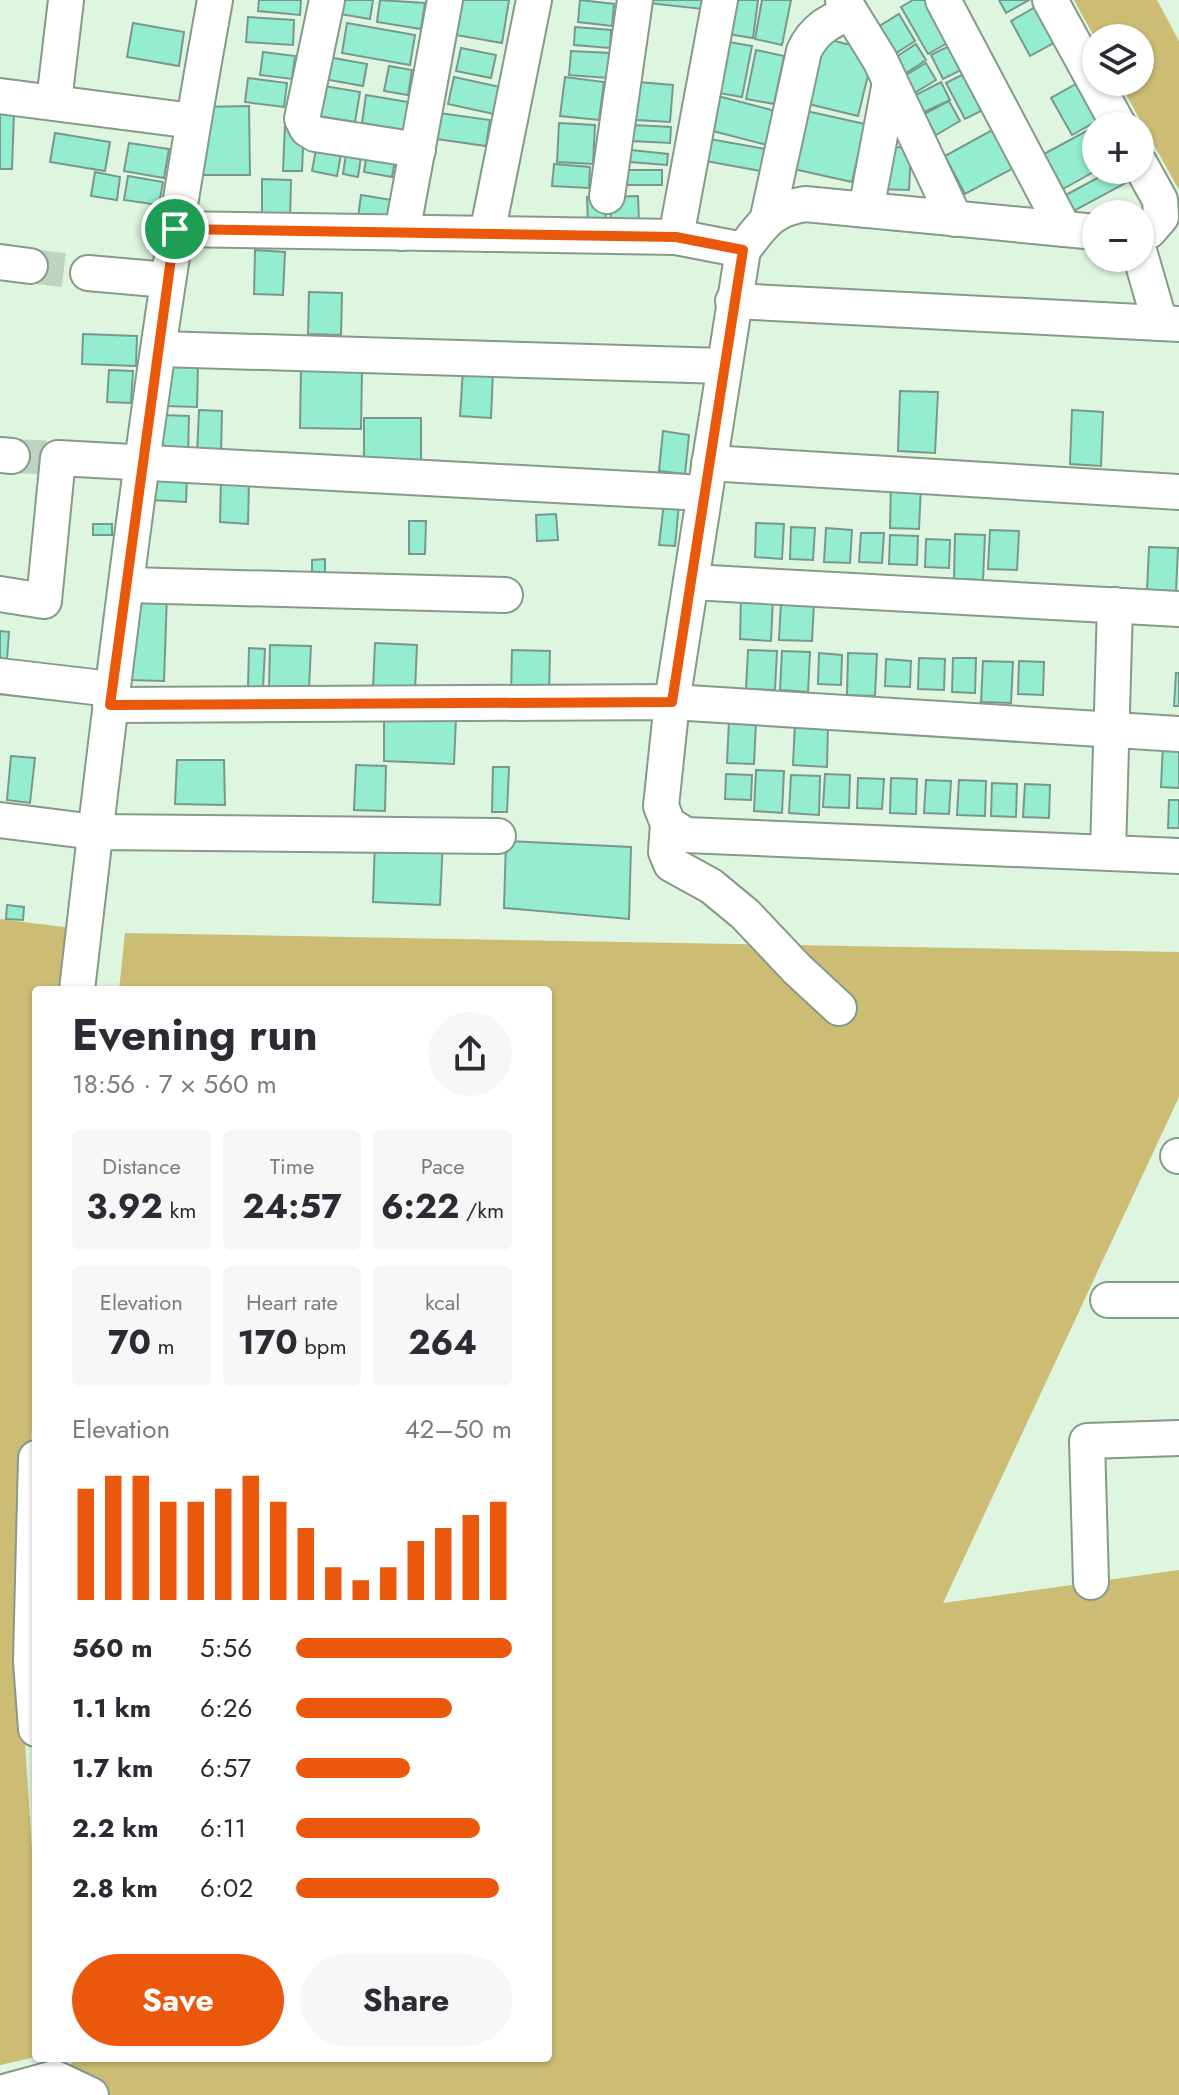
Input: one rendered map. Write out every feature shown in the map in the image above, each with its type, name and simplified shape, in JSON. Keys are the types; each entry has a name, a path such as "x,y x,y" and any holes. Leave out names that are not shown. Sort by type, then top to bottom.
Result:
{"street":[{"path":"54,102 66,0"},
{"path":"77,986 110,697 128,585 167,280 215,0"},
{"path":"327,0 302,119 307,129 315,134 418,150"},
{"path":"402,233 445,0"},
{"path":"487,234 534,0"},
{"path":"607,196 635,0"},
{"path":"676,237 720,0"},
{"path":"943,0 1080,230"},
{"path":"1050,0 1111,112"},
{"path":"839,1008 745,914 711,886 671,864 666,852 668,824 661,806 672,702 743,250 768,217 804,51 811,35 846,6 873,48 955,219"},
{"path":"866,210 890,82"},
{"path":"0,96 193,121"},
{"path":"1151,184 1160,200 1161,217 1154,225"},
{"path":"768,217 788,207 805,204 1080,230"},
{"path":"175,229 676,237 743,250"},
{"path":"733,301 1170,324 1148,272"},
{"path":"88,273 167,280"},
{"path":"160,349 723,366"},
{"path":"0,594 44,601 58,458 143,463 1179,492"},
{"path":"691,582 1179,609"},
{"path":"128,585 505,595"},
{"path":"1108,852 1115,605"},
{"path":"1,684 110,697 672,702 1179,734"},
{"path":"0,820 95,832 498,836"},
{"path":"668,824 686,835 1179,856"},
{"path":"1108,1300 1179,1300"},
{"path":"1091,1582 1087,1441 1179,1438"},
{"path":"32,1635 32,1675"},
{"path":"0,2093 58,2068 91,2095"}],"shaded area":[{"path":"1074,0 1157,0 1179,41 1179,190 1154,145 1154,112 1136,112 1127,96 1154,96 1154,24 1087,24"},
{"path":"0,919 71,928 66,986 32,986 32,1429 17,1618 32,1851 32,2058 0,2065"},
{"path":"125,933 1179,952 1179,1097 943,1603 1179,1570 1179,2095 61,2095 72,2062 552,2062 552,986 119,986"}],"building":[{"path":"259,0 301,0 300,15 258,11"},
{"path":"336,0 373,0 370,19 334,13"},
{"path":"380,0 425,3 421,29 377,22"},
{"path":"462,0 509,0 502,43 456,35"},
{"path":"580,0 614,4 612,26 578,22"},
{"path":"649,0 703,0 702,9 648,3"},
{"path":"732,0 758,0 753,38 727,34"},
{"path":"762,0 791,0 782,45 755,39"},
{"path":"913,0 933,0 956,38 928,54 901,7"},
{"path":"999,0 1029,0 1006,13"},
{"path":"1037,6 1057,41 1030,56 1011,21"},
{"path":"899,14 915,41 890,57 873,30"},
{"path":"248,17 294,20 293,45 246,42"},
{"path":"133,23 184,32 179,66 127,57"},
{"path":"347,23 415,35 410,65 342,53"},
{"path":"575,27 611,30 610,48 574,45"},
{"path":"811,35 874,51 858,116 796,101"},
{"path":"963,39 975,63 943,79 931,55"},
{"path":"723,41 752,46 742,97 714,92"},
{"path":"916,44 926,60 900,77 890,61"},
{"path":"461,48 496,55 491,78 456,71"},
{"path":"756,50 784,56 774,104 746,99"},
{"path":"571,51 610,53 608,78 569,75"},
{"path":"263,52 295,56 292,79 260,75"},
{"path":"328,57 367,64 363,86 324,79"},
{"path":"926,63 936,80 911,95 901,78"},
{"path":"389,66 412,70 408,95 384,91"},
{"path":"975,68 993,105 965,119 946,83"},
{"path":"454,77 500,87 494,114 448,104"},
{"path":"565,77 604,82 599,120 560,116"},
{"path":"248,78 287,83 284,107 245,102"},
{"path":"1081,81 1082,96 1090,96 1099,112 1082,112 1082,129 1072,135 1051,98"},
{"path":"638,82 673,85 670,122 636,120"},
{"path":"941,82 950,100 920,114 912,97"},
{"path":"318,85 360,92 355,122 313,115"},
{"path":"366,95 408,102 404,130 362,123"},
{"path":"714,95 779,112 771,146 705,129"},
{"path":"949,101 960,121 936,135 924,114"},
{"path":"249,106 250,175 199,175 199,107"},
{"path":"793,108 865,124 852,182 780,166"},
{"path":"0,112 14,112 12,169 0,169"},
{"path":"439,113 490,120 486,146 436,139"},
{"path":"559,123 595,125 593,164 557,162"},
{"path":"285,124 304,125 302,171 283,171"},
{"path":"1003,124 1023,163 965,194 945,156"},
{"path":"633,125 671,127 670,143 632,141"},
{"path":"55,133 110,142 105,171 50,162"},
{"path":"1082,133 1082,178 1063,189 1044,154"},
{"path":"704,138 766,149 761,171 700,160"},
{"path":"318,139 343,143 337,176 312,171"},
{"path":"348,141 363,143 358,177 343,174"},
{"path":"129,143 169,149 164,178 124,171"},
{"path":"368,146 397,150 392,177 364,172"},
{"path":"880,146 911,148 909,190 878,189"},
{"path":"631,150 668,154 667,165 630,162"},
{"path":"554,164 590,167 589,188 552,186"},
{"path":"626,170 662,170 662,185 626,185"},
{"path":"95,172 120,177 117,200 91,196"},
{"path":"128,176 163,182 159,205 124,200"},
{"path":"262,179 291,180 290,220 262,219"},
{"path":"1086,184 1124,184 1094,200 1082,200 1082,207 1072,212 1064,196"},
{"path":"361,195 398,201 393,231 357,225"},
{"path":"605,196 606,227 588,227 587,197"},
{"path":"638,196 639,223 611,224 610,197"},
{"path":"255,250 285,252 283,295 254,294"},
{"path":"309,292 342,293 341,335 308,334"},
{"path":"83,334 137,336 136,366 82,364"},
{"path":"168,363 198,364 197,407 167,406"},
{"path":"301,368 362,370 361,429 300,428"},
{"path":"463,369 493,371 491,418 460,416"},
{"path":"109,370 133,371 131,403 107,402"},
{"path":"900,391 938,392 935,453 898,451"},
{"path":"199,410 222,411 221,455 197,455"},
{"path":"1072,410 1103,412 1101,466 1070,464"},
{"path":"160,415 189,416 188,456 158,455"},
{"path":"364,418 421,418 421,460 364,460"},
{"path":"663,431 689,435 685,474 659,471"},
{"path":"152,475 187,476 186,502 152,500"},
{"path":"221,481 249,482 248,524 220,522"},
{"path":"891,484 921,486 919,529 890,528"},
{"path":"664,503 679,504 675,546 659,545"},
{"path":"556,514 558,540 537,541 536,515"},
{"path":"409,521 426,521 425,554 409,554"},
{"path":"756,523 784,524 782,559 755,557"},
{"path":"93,524 112,524 112,535 93,535"},
{"path":"791,527 815,528 813,560 790,559"},
{"path":"826,528 852,530 850,563 824,562"},
{"path":"990,530 1019,531 1017,570 988,569"},
{"path":"861,533 884,533 882,563 859,562"},
{"path":"955,534 985,535 983,580 954,579"},
{"path":"890,535 918,536 917,565 889,564"},
{"path":"926,539 950,540 949,568 925,567"},
{"path":"1149,547 1178,548 1176,591 1147,590"},
{"path":"325,559 325,577 312,578 312,560"},
{"path":"132,593 167,594 164,681 129,680"},
{"path":"741,596 773,597 771,641 740,639"},
{"path":"781,602 814,603 812,641 779,640"},
{"path":"0,631 9,632 7,659 0,658"},
{"path":"375,643 417,645 415,691 373,689"},
{"path":"270,645 311,646 309,689 269,688"},
{"path":"249,648 265,649 263,688 248,687"},
{"path":"512,650 550,651 549,695 511,694"},
{"path":"748,650 777,651 775,690 746,689"},
{"path":"782,651 810,652 808,692 780,690"},
{"path":"819,653 842,655 841,685 818,684"},
{"path":"848,653 877,654 875,696 847,695"},
{"path":"919,658 945,659 944,690 918,689"},
{"path":"953,658 976,658 975,693 952,692"},
{"path":"886,659 911,661 910,687 885,686"},
{"path":"983,661 1013,662 1011,703 981,702"},
{"path":"1019,661 1044,662 1043,695 1018,694"},
{"path":"1176,673 1179,673 1179,706 1174,706"},
{"path":"384,715 456,718 454,764 384,761"},
{"path":"729,720 756,721 754,764 727,763"},
{"path":"795,723 828,724 827,767 793,765"},
{"path":"1163,744 1179,745 1179,788 1161,787"},
{"path":"11,756 35,758 30,803 7,800"},
{"path":"177,760 224,760 225,805 175,804"},
{"path":"356,765 386,766 385,811 354,810"},
{"path":"493,767 509,767 507,812 492,812"},
{"path":"756,770 784,771 782,813 754,811"},
{"path":"726,774 752,775 751,800 725,799"},
{"path":"825,774 850,775 849,808 823,807"},
{"path":"791,775 820,776 819,815 789,813"},
{"path":"858,778 884,779 882,809 857,808"},
{"path":"891,778 917,779 916,814 890,813"},
{"path":"926,780 951,781 949,814 924,813"},
{"path":"959,780 986,781 985,816 957,815"},
{"path":"992,783 1017,784 1016,817 991,816"},
{"path":"1025,784 1050,785 1049,818 1023,817"},
{"path":"1169,800 1179,800 1179,828 1168,828"},
{"path":"375,837 443,839 440,905 373,902"},
{"path":"506,841 631,847 629,919 504,908"},
{"path":"7,905 24,907 23,920 6,919"}],"tunnel":[{"path":"30,266 88,273"},
{"path":"12,456 58,458"}],"route":[{"path":"175,229 676,237 743,250 672,702 110,705 175,229"}]}
